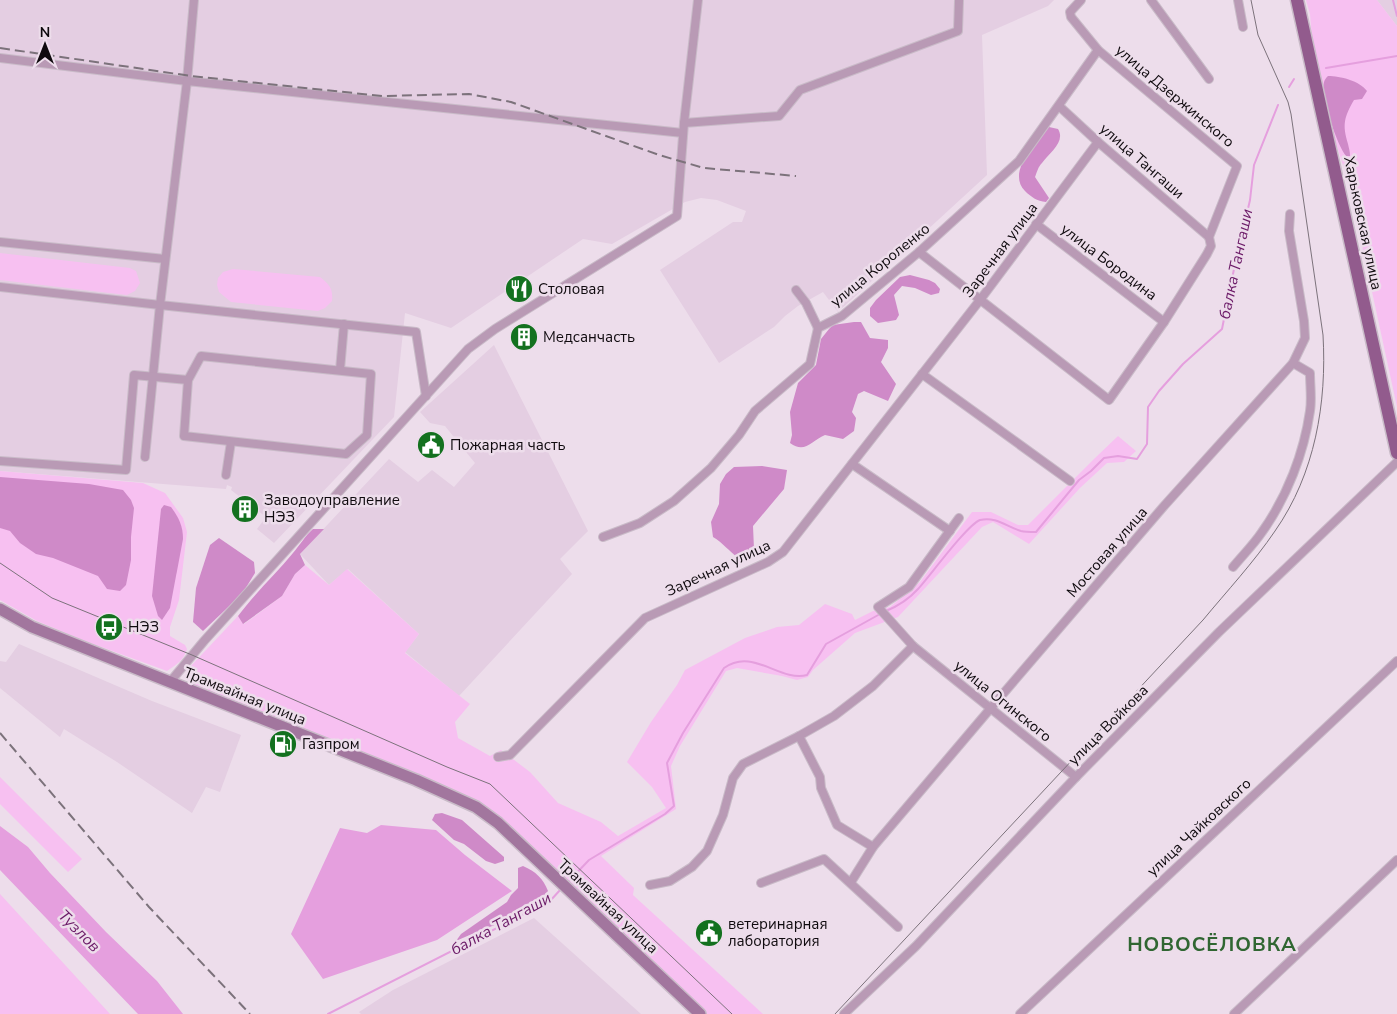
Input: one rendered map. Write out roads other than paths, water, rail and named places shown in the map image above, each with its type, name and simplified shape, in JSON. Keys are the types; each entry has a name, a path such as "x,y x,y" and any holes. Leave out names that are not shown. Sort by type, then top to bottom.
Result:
{"main road":[{"name":"Харьковская улица","path":"1297,0 1397,453"},
{"name":"Трамвайная улица","path":"0,609 32,627 416,780 476,807 498,823 700,1014"}],"street":[{"path":"145,457 165,259 187,81 194,0"},
{"path":"170,682 204,641 468,349 495,329 677,216 683,133 698,0"},
{"path":"684,124 779,116 800,90 958,31 959,0"},
{"name":"улица Дзержинского","path":"980,300 1109,400 1164,322 1211,246 1209,237 1237,166 1098,50 1071,17 1070,12 1081,0"},
{"path":"1150,0 1209,79"},
{"path":"1238,0 1243,27"},
{"name":"улица Короленко","path":"818,328 842,316 919,252 1019,161 1098,50"},
{"path":"0,58 187,81 683,133"},
{"name":"улица Тангаши","path":"1059,106 1209,237"},
{"name":"Заречная улица","path":"498,758 510,755 645,618 768,562 783,552 980,300 1098,142"},
{"name":"Мостовая улица","path":"851,882 873,847 990,709 1164,506 1293,363 1305,338 1304,321 1289,231 1290,214"},
{"name":"улица Бородина","path":"1036,224 1164,322"},
{"path":"0,242 165,259"},
{"path":"919,252 980,300"},
{"path":"0,287 416,332 426,396"},
{"path":"602,537 640,523 674,501 711,468 739,435 755,411 810,364 818,328 806,303 796,290"},
{"path":"340,370 344,324"},
{"path":"201,356 340,370 371,374 367,436 346,454 184,436 188,380 201,356"},
{"path":"1233,567 1263,531 1279,504 1294,474 1304,441 1310,410 1310,373 1293,363"},
{"path":"922,374 1070,481"},
{"path":"0,461 126,470 134,375 188,380"},
{"path":"226,475 231,442"},
{"name":"улица Войкова","path":"844,1014 916,946 1076,777 1219,632 1397,462"},
{"path":"852,464 950,531"},
{"name":"улица Огинского","path":"959,518 909,587 878,607 913,646 1076,777"},
{"path":"650,886 670,881 692,866 707,851 724,815 733,778 743,764 834,716 866,692 913,646"},
{"name":"улица Чайковского","path":"1020,1014 1397,661"},
{"path":"799,736 820,777 821,788 837,825 873,847"},
{"path":"761,883 824,859 898,927"},
{"path":"1234,1014 1397,860"}],"water":[{"path":"381,825 436,830 512,891 437,940 323,979 291,934 340,828 367,833"},
{"name":"Тузлов","path":"0,826 28,847 106,932 157,981 183,1014 138,1014 0,870"}],"waterway":[{"path":"1393,0 1397,16"},
{"path":"1326,68 1397,56"},
{"name":"балка Тангаши","path":"1289,87 1294,79"},
{"name":"балка Тангаши","path":"886,611 915,593 958,541 980,520 991,519 1021,531 1036,532 1079,480 1104,458 1118,456 1137,459 1147,444 1148,407 1159,391 1183,364 1222,329 1250,200 1254,165 1278,105"},
{"name":"балка Тангаши","path":"568,882 589,860 665,814 674,806 667,763 683,733 724,668 745,661 786,674 807,675 826,644 880,614"},
{"name":"балка Тангаши","path":"328,1014 550,901 561,889"}],"tram line":[{"path":"835,1014 1203,620 1267,543 1289,509 1300,486 1309,462 1320,412 1324,361 1323,335 1291,114 1288,102 1258,35 1251,0"},
{"path":"0,563 52,598 192,655 490,784 732,1014"}],"railway":[{"path":"0,48 191,76 382,96 469,94 511,102 659,155 704,168 796,176"},
{"path":"0,733 149,907 250,1014"}],"place":[{"name":"Столовая","path":"519,289"},
{"name":"Медсанчасть","path":"524,337"},
{"name":"Пожарная часть","path":"431,445"},
{"name":"Заводоуправление НЭЗ","path":"245,509"},
{"name":"НЭЗ","path":"109,627"},
{"name":"Газпром","path":"283,744"},
{"name":"ветеринарная лаборатория","path":"709,933"}],"district":[{"name":"НОВОСЁЛОВКА","path":"1212,944"}]}
